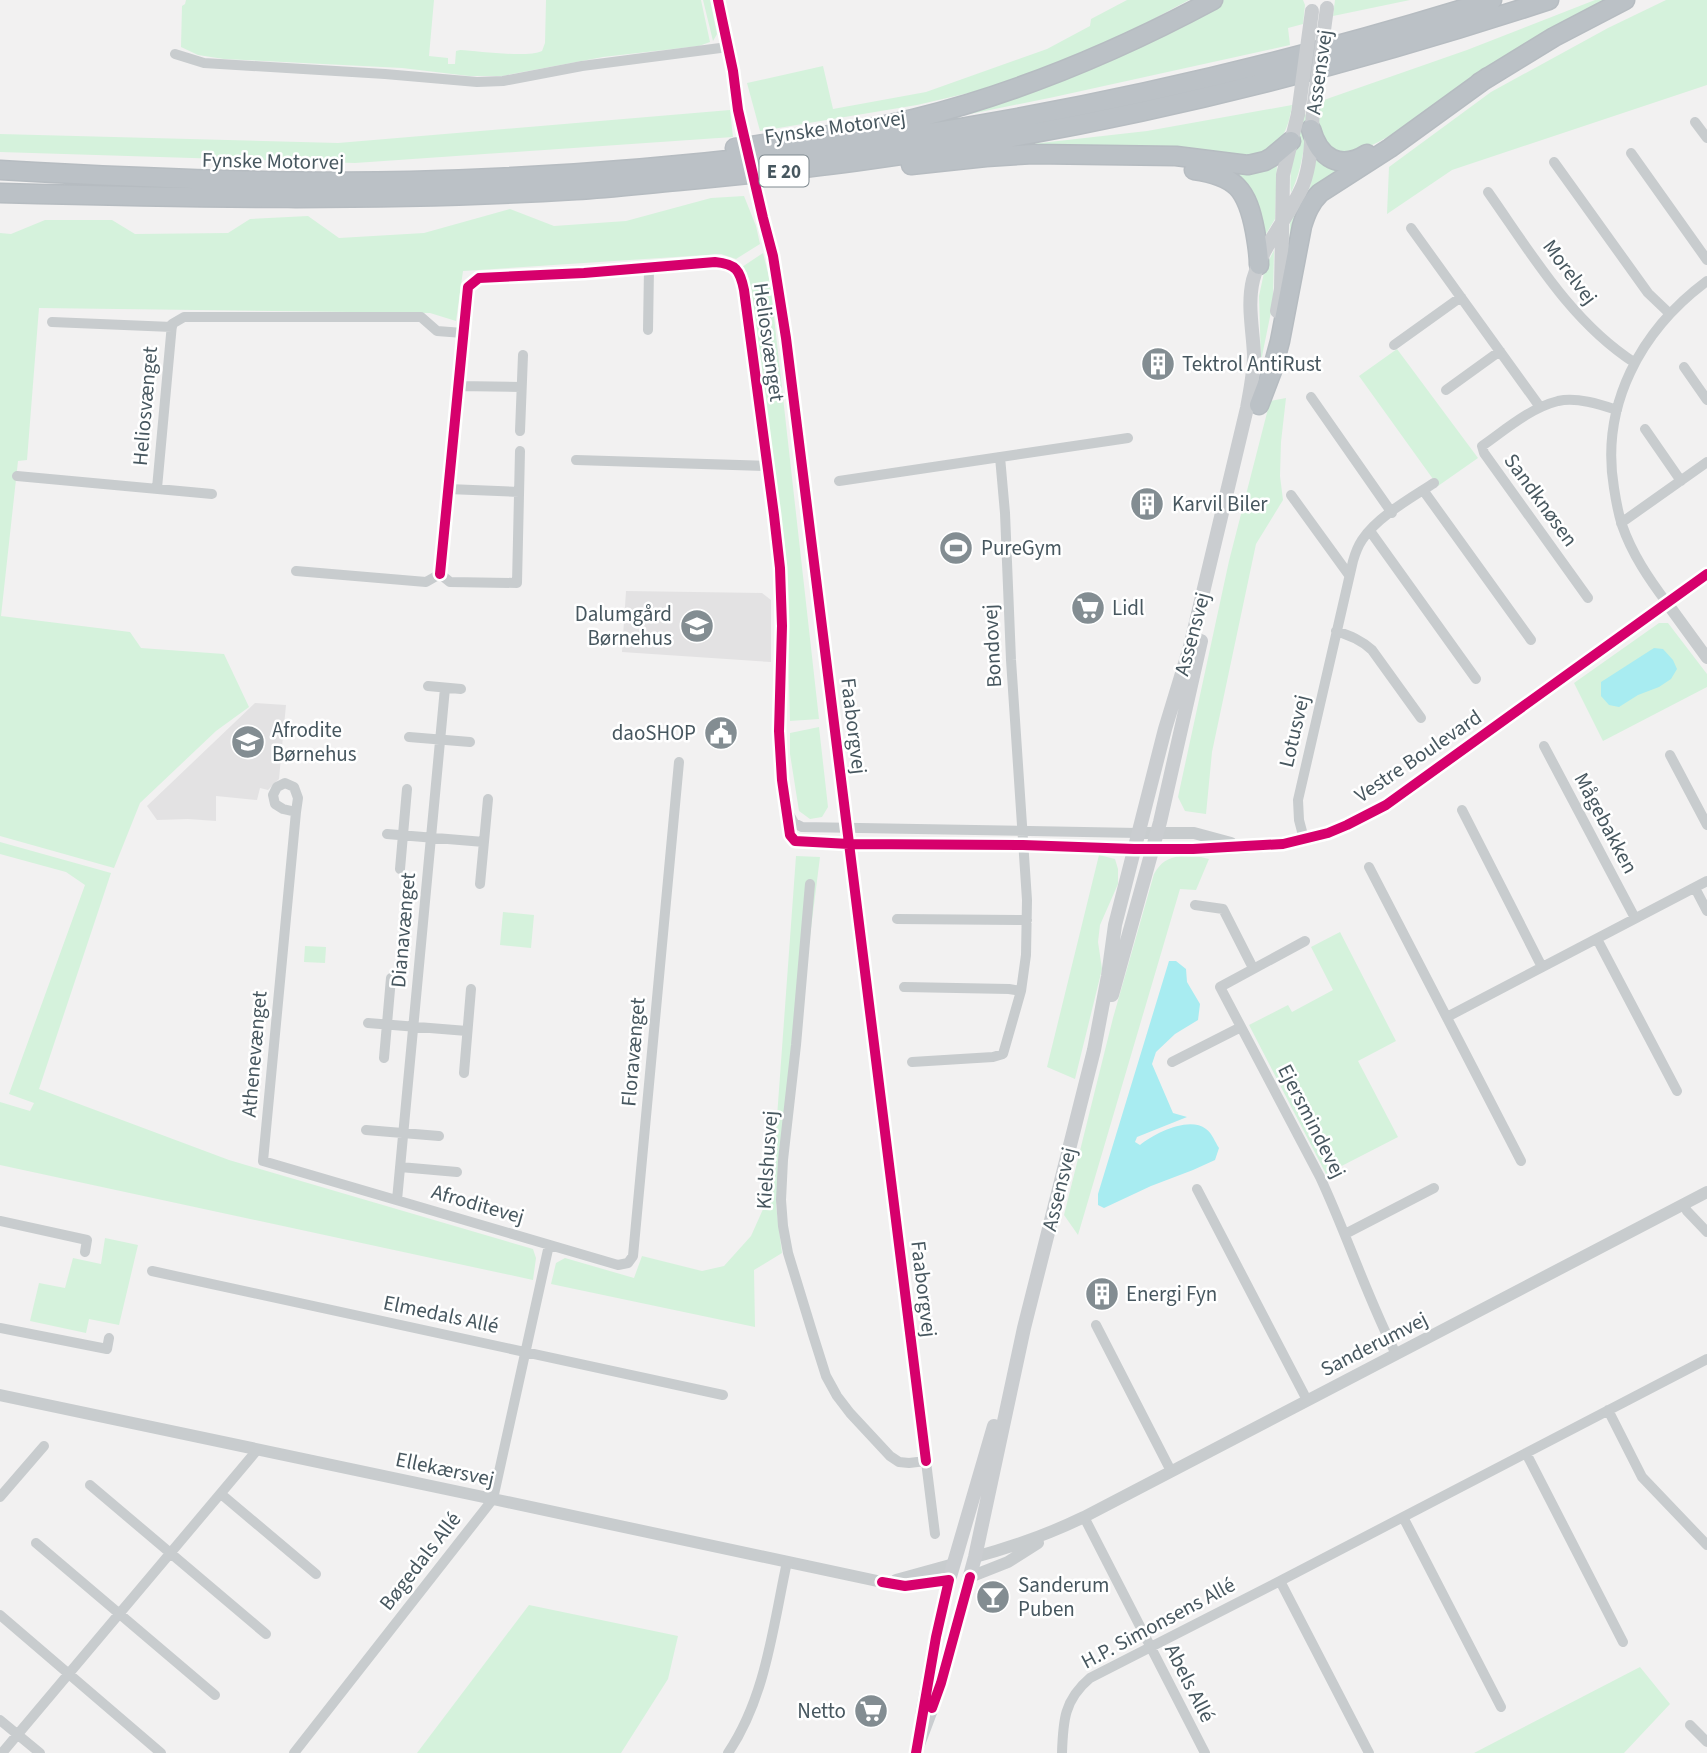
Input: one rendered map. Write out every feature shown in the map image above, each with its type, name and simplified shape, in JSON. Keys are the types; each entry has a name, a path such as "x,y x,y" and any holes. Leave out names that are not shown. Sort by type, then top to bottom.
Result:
{"highway":[{"path":"1110,50 1200,0"},
{"path":"557,174 635,160 830,135 912,119 985,99 1060,72 1213,0"},
{"name":"Fynske Motorvej","path":"0,170 272,182 411,181 557,174 786,154 944,132 1142,94 1300,56 1492,0"},
{"name":"Fynske Motorvej","path":"0,193 261,198 472,195 578,190 775,172 960,146 1148,110 1340,63 1549,0"},
{"path":"1311,129 1317,145 1328,157 1342,162 1362,158 1554,37 1625,0"},
{"path":"1259,405 1272,371 1308,207 1326,189 1390,148 1488,77"},
{"path":"775,172 851,172 1033,154 1176,156 1248,165 1265,161 1291,141"},
{"path":"1107,155 1212,172 1230,180 1241,190 1249,206 1259,265"}],"main road":[{"name":"Assensvej","path":"1148,833 1165,729 1190,648 1252,381 1254,359 1251,299 1254,279 1307,174 1311,152 1317,4"},
{"name":"Assensvej","path":"1148,833 1259,405 1281,289 1283,175 1317,4"},
{"path":"1143,849 1143,839 1148,833"},
{"name":"Assensvej","path":"1094,1050 1118,979 1126,920 1143,849"},
{"name":"Assensvej","path":"970,1577 1024,1328 1094,1050 1115,925 1143,849"},
{"name":"Assensvej","path":"949,1580 982,1471 1014,1350 1024,1328"},
{"path":"954,1564 975,1557"},
{"path":"970,1577 941,1683 916,1750 949,1580 970,1577"}],"street":[{"name":"Faaborgvej","path":"718,0 738,110 773,256 786,338 936,1534"},
{"path":"175,54 204,63 477,82 503,81 582,66 728,47"},
{"path":"1695,122 1707,138"},
{"path":"1632,153 1707,260"},
{"path":"1554,162 1648,293 1669,313"},
{"name":"Morelvej","path":"1488,192 1568,304 1590,329 1614,350 1635,363"},
{"path":"1411,228 1540,407"},
{"name":"Heliosvænget","path":"440,574 468,287 479,278 583,274 715,262 733,266 744,290 777,541 782,604 779,731 790,835 795,841 849,844"},
{"path":"648,330 649,268"},
{"path":"1707,281 1669,313 1654,332 1626,380 1612,437 1611,466 1621,523 1640,563 1707,658"},
{"path":"1394,345 1461,297"},
{"name":"Heliosvænget","path":"157,488 172,324 184,317 421,317 437,331 463,333"},
{"name":"Heliosvænget","path":"52,322 172,327"},
{"path":"1446,390 1500,351"},
{"path":"520,431 523,355"},
{"path":"1684,367 1707,400"},
{"path":"457,386 521,387"},
{"path":"1311,397 1392,513"},
{"name":"Sandknøsen","path":"1588,598 1484,453 1482,446 1540,407 1559,400 1600,404 1617,410"},
{"path":"1644,429 1681,481"},
{"path":"839,481 1128,438"},
{"path":"296,571 426,582 440,574 450,582 517,583 520,451"},
{"name":"Bondovej","path":"1000,457 1023,832"},
{"path":"576,460 768,466"},
{"path":"1621,523 1707,462"},
{"name":"Heliosvænget","path":"17,476 212,494"},
{"name":"Lotusvej","path":"1304,839 1298,800 1349,575 1361,541 1392,513 1434,483"},
{"path":"448,489 519,492"},
{"path":"1423,490 1531,640"},
{"path":"1292,495 1349,575"},
{"path":"1370,531 1476,679"},
{"name":"Vestre Boulevard","path":"849,844 1143,849 1283,844 1328,833 1386,805 1707,574"},
{"path":"1336,631 1352,636 1372,650 1421,718"},
{"path":"428,686 461,689"},
{"name":"Dianavænget","path":"397,1200 445,688"},
{"path":"409,737 470,742"},
{"name":"Mågebakken","path":"1544,746 1635,918"},
{"path":"1670,755 1707,825"},
{"name":"Floravænget","path":"549,1245 618,1265 628,1263 633,1255 679,762"},
{"name":"Dianavænget","path":"400,869 407,789"},
{"path":"481,884 488,799"},
{"path":"786,808 794,823 802,827 848,828"},
{"path":"1462,810 1542,967"},
{"name":"Athenevænget","path":"296,812 263,1161 397,1200"},
{"name":"Vestre Boulevard","path":"848,828 1194,834 1245,846"},
{"path":"912,1062 993,1057 1003,1054 1021,991 1026,955 1023,832"},
{"path":"387,834 484,842"},
{"path":"1369,867 1521,1161"},
{"path":"1447,1017 1707,881"},
{"name":"Kielshusvej","path":"810,884 783,1160 781,1200 788,1253 826,1376 836,1396 890,1456 899,1462 926,1461"},
{"path":"1695,888 1707,911"},
{"path":"1195,905 1223,909 1253,968"},
{"path":"897,919 1027,920"},
{"path":"1597,939 1676,1091"},
{"name":"Ejersmindevej","path":"1305,941 1220,987 1335,1209 1367,1294 1395,1354"},
{"name":"Dianavænget","path":"384,1058 391,978"},
{"path":"904,987 1021,991"},
{"path":"464,1073 471,989"},
{"path":"368,1023 467,1031"},
{"path":"1172,1062 1241,1027"},
{"path":"366,1130 439,1136"},
{"path":"400,1167 457,1172"},
{"path":"1345,1234 1434,1188"},
{"path":"1197,1189 1307,1400"},
{"name":"Sanderumvej","path":"975,1557 1059,1529 1084,1517 1707,1192"},
{"name":"Afroditevej","path":"397,1200 549,1245"},
{"path":"1684,1205 1707,1232"},
{"path":"0,1221 87,1240 85,1252"},
{"name":"Bøgedals Allé","path":"294,1753 493,1499 549,1245"},
{"name":"Elmedals Allé","path":"152,1271 723,1395"},
{"path":"1097,1325 1171,1471"},
{"path":"0,1328 107,1349 109,1338"},
{"name":"H.P. Simonsens Allé","path":"1062,1753 1064,1717 1073,1695 1100,1672 1707,1359"},
{"name":"Ellekærsvej","path":"0,1395 882,1582 905,1586 949,1580"},
{"path":"1608,1410 1642,1477 1707,1545"},
{"path":"0,1497 44,1446"},
{"path":"2,1753 258,1449"},
{"path":"1526,1453 1623,1642"},
{"path":"90,1485 265,1634"},
{"path":"221,1494 316,1574"},
{"name":"Abels Allé","path":"1084,1517 1205,1753"},
{"path":"1403,1517 1501,1707"},
{"name":"Sanderumvej","path":"970,1577 1007,1562 1059,1529"},
{"path":"36,1543 215,1695"},
{"path":"728,1753 752,1710 761,1681 787,1562"},
{"name":"Ellekærsvej","path":"882,1582 908,1578 954,1564"},
{"path":"1280,1581 1369,1753"},
{"path":"0,1615 160,1753"},
{"path":"0,1720 40,1753"},
{"path":"1690,1725 1707,1742"}],"shaded area":[{"name":"Dalumgård Børnehus","path":"626,591 762,593 771,600 771,662 622,652"},
{"name":"Afrodite Børnehus","path":"255,703 286,705 279,779 268,790 260,788 257,800 216,796 216,821 157,820 147,806"}],"green space":[{"path":"186,0 434,0 429,56 448,58 448,64 455,64 456,51 460,50 514,54 542,51 545,43 546,0 701,0 710,42 699,46 603,57 502,76 224,59 198,55 181,47 182,6"},
{"path":"703,0 710,0 717,34 713,41"},
{"path":"1127,0 1189,0 1129,32 1018,79 990,88 917,105 760,131 747,83 823,66 833,109 926,92 1047,49 1090,26 1091,19"},
{"path":"1222,0 1303,0 1303,24 1288,28 1290,45 970,114 969,109"},
{"path":"1335,0 1410,0 1333,16"},
{"path":"1595,0 1617,0 1477,78 1411,123 1372,145 1343,153 1329,146 1322,136 1319,125 1321,101 1467,50"},
{"path":"1666,0 1707,0 1707,85 1452,170 1387,214 1389,167 1491,92 1608,28"},
{"path":"1292,105 1285,132 1269,149 1251,157 1006,147 1147,131"},
{"path":"730,110 733,137 355,163 0,152 0,134 338,143"},
{"path":"1304,114 1307,115 1303,155 1291,193 1292,163"},
{"path":"1317,153 1349,166 1323,186 1289,268 1290,223 1310,187"},
{"path":"1277,164 1275,219 1263,239 1227,170"},
{"path":"744,196 760,244 736,259 721,254 463,271 456,321 430,313 39,308 27,460 18,461 1,616 130,632 141,648 224,654 249,707 216,731 140,803 114,868 0,836 0,233 11,234 45,220 112,220 135,234 228,233 250,219 308,216 339,238 424,233 510,209 554,226 626,221 711,198"},
{"path":"1274,250 1273,302 1261,361 1259,296 1265,268"},
{"path":"763,253 770,281 819,719 790,721 785,545 747,273 742,267"},
{"path":"1397,349 1478,458 1438,486 1359,376"},
{"path":"1286,398 1280,476 1283,500 1256,544 1212,752 1206,814 1185,811 1178,797 1229,561 1270,401"},
{"path":"1659,623 1668,623 1707,674 1707,687 1603,741 1574,683"},
{"path":"819,727 828,807 822,817 810,819 799,811 790,754 790,733"},
{"path":"0,842 111,873 39,1089 229,1160 533,1249 536,1258 533,1280 0,1165 0,1102 30,1111 34,1103 9,1094 85,885 66,872 0,854"},
{"path":"1099,855 1115,859 1118,884 1100,925 1098,942 1102,969 1075,1079 1047,1067"},
{"path":"796,856 820,857 776,1205 782,1253 754,1270 755,1327 551,1284 556,1263 565,1258 634,1278 642,1256 702,1271 724,1266 751,1236 764,1207 773,1172"},
{"path":"1181,856 1209,859 1196,890 1180,889 1078,1235 1064,1215 1113,1018 1154,874 1165,861"},
{"path":"503,912 534,915 531,948 500,945"},
{"path":"1340,932 1396,1041 1358,1061 1398,1137 1326,1174 1249,1025 1288,1005 1292,1012 1333,990 1311,947"},
{"path":"305,946 326,947 325,963 304,962"},
{"path":"105,1238 138,1245 119,1325 89,1319 86,1333 30,1321 39,1283 65,1288 73,1258 101,1264"},
{"path":"529,1605 678,1636 668,1679 621,1753 417,1753"},
{"path":"1640,1667 1670,1704 1624,1753 1474,1753"}],"water":[{"path":"1654,648 1663,649 1673,660 1677,669 1671,679 1619,707 1609,705 1601,696 1601,682"},
{"path":"1169,961 1176,961 1186,969 1187,982 1200,1004 1198,1020 1175,1034 1156,1052 1152,1064 1173,1113 1187,1117 1137,1137 1135,1142 1140,1145 1163,1131 1191,1124 1199,1125 1208,1131 1219,1148 1215,1160 1104,1208 1098,1205 1098,1194"}],"cycle path":[{"path":"718,0 738,110 773,256 786,338 926,1461"},
{"path":"440,574 468,287 479,278 584,273 715,262 728,264 736,269 744,290 780,568 782,626 779,731 782,780 790,835 795,841 1193,849 1283,844 1328,833 1386,805 1707,574"},
{"path":"932,1708 970,1577"},
{"path":"882,1582 905,1586 949,1580 916,1753"}],"place":[{"name":"Tektrol AntiRust","path":"1158,364"},
{"name":"Karvil Biler","path":"1147,504"},
{"name":"PureGym","path":"956,548"},
{"name":"Lidl","path":"1088,608"},
{"name":"Dalumgård Børnehus","path":"697,626"},
{"name":"daoSHOP","path":"721,733"},
{"name":"Afrodite Børnehus","path":"248,742"},
{"name":"Energi Fyn","path":"1102,1294"},
{"name":"Sanderum Puben","path":"993,1597"},
{"name":"Netto","path":"871,1711"}]}
